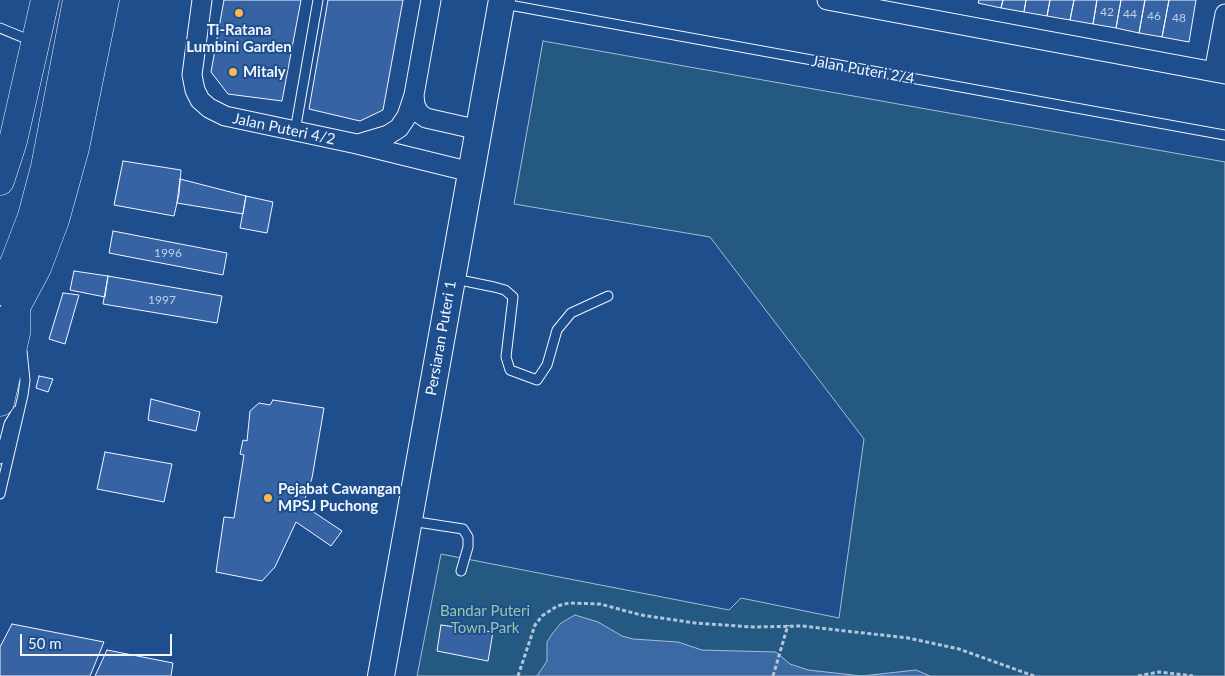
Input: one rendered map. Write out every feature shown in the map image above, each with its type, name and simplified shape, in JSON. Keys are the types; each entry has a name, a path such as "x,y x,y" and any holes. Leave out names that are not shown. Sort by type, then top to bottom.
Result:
{"main road":[{"path":"0,181 13,141 44,0"},
{"path":"9,407 8,318 15,261 32,216 45,167 77,0"},
{"path":"8,318 37,268 67,178 106,0"}],"street":[{"name":"Jalan Puteri 4/2","path":"202,0 192,75 195,90 200,100 225,116 357,144 471,172"},
{"path":"357,144 388,135 399,128 407,116 414,95 431,0"},
{"path":"827,0 882,5 1220,73 1225,14"},
{"name":"Persiaran Puteri 1","path":"381,676 502,2"},
{"path":"414,95 418,113 426,118 479,130"}],"lane":[{"path":"295,131 318,0"},
{"name":"Jalan Puteri 2/4","path":"502,2 1225,135"},
{"path":"0,28 36,43"},
{"path":"452,279 500,289 513,297 506,357 510,370 537,380 547,365 557,330 571,313 608,296"},
{"path":"0,459 9,424 9,407"},
{"path":"0,494 17,425 9,407"},
{"path":"409,520 463,528 468,537 468,547 461,571"}],"path":[{"path":"518,676 535,625 542,616 557,606 569,603 600,604 641,615 696,623 753,627 788,625 889,635 938,644 1034,676"},
{"path":"773,676 788,625"},
{"path":"1138,676 1159,672 1193,676"}],"green space":[{"name":"Bandar Puteri Town Park","path":"543,41 1225,162 1225,676 417,676 441,554 729,610 741,598 839,618 864,439 710,237 514,204"}],"shaded area":[{"path":"575,615 598,622 622,636 633,639 678,642 702,650 776,652 790,664 808,670 862,676 537,676 547,661 547,642 561,623"},
{"path":"916,670 930,676 862,676"}],"building":[{"path":"224,0 301,0 282,101 228,94 211,72"},
{"path":"328,0 403,0 383,110 360,121 309,109"},
{"path":"979,0 1003,0 1001,8 978,3"},
{"path":"1003,0 1026,0 1024,12 1001,8"},
{"path":"1026,0 1050,0 1047,16 1024,12"},
{"path":"1050,0 1074,0 1070,20 1047,16"},
{"path":"1074,0 1097,0 1093,24 1070,20"},
{"path":"1097,0 1121,0 1116,28 1093,24"},
{"path":"1121,0 1145,0 1139,33 1116,28"},
{"path":"1145,0 1169,0 1162,37 1139,33"},
{"path":"1169,0 1196,0 1189,42 1162,37"},
{"path":"123,161 181,170 179,194 174,216 114,205"},
{"path":"180,179 246,196 243,214 177,203"},
{"path":"246,196 273,202 267,233 240,228"},
{"path":"113,231 227,253 223,275 109,253"},
{"path":"74,271 108,276 105,297 70,290"},
{"path":"108,276 222,296 217,323 103,304"},
{"path":"63,293 79,295 65,344 49,339"},
{"path":"39,376 53,379 48,392 36,388"},
{"path":"151,399 200,412 196,431 148,420"},
{"path":"273,400 324,408 312,478 303,505 342,531 331,546 296,522 275,567 262,581 216,572 224,517 234,518 244,455 240,454 243,440 247,441 250,411 259,403 270,405"},
{"path":"105,452 172,464 164,502 97,489"},
{"path":"12,624 104,642 90,676 0,676 0,647"},
{"path":"441,625 493,632 488,661 437,651"},
{"path":"107,650 173,663 171,676 95,676"}],"place":[{"name":"Ti-Ratana Lumbini Garden","path":"239,13"},
{"name":"Mitaly","path":"233,72"},
{"name":"Pejabat Cawangan MPSJ Puchong","path":"268,498"}]}
